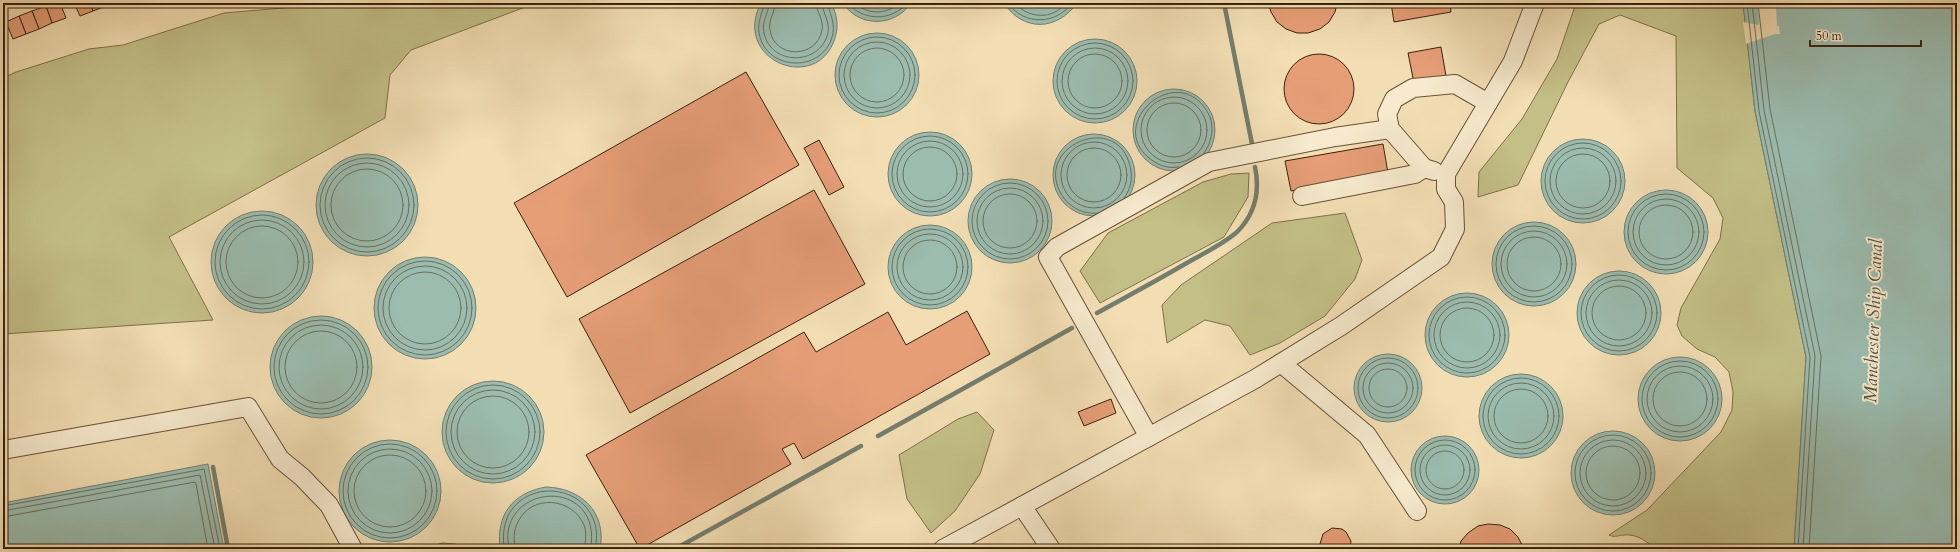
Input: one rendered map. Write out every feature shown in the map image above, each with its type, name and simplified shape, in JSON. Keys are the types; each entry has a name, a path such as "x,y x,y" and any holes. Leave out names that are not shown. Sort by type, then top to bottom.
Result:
{"lane":[{"path":"943,549 1255,379 1341,326 1441,257 1454,229 1454,202 1446,189 1446,174 1512,61 1535,3"},
{"path":"1446,174 1424,168 1390,128 1388,114 1394,99 1413,88 1455,84 1488,103"},
{"path":"1149,437 1048,257 1057,247 1209,162 1335,137 1390,128"},
{"path":"1302,196 1415,174 1424,168"},
{"path":"1281,363 1367,435 1417,512"},
{"path":"3,450 248,407 280,459 302,477 328,506 353,549"},
{"path":"1022,506 1051,549"}],"shaded area":[{"path":"317,3 536,3 411,50 390,75 385,118 169,237 213,320 3,334 3,78 16,72 89,49 123,45 224,13 318,5"},
{"path":"1576,3 1743,3 1755,111 1806,357 1794,549 1654,549 1638,537 1629,535 1609,535 1647,510 1721,432 1732,410 1733,392 1729,372 1715,357 1697,349 1682,336 1677,325 1681,308 1720,239 1723,218 1713,198 1677,168 1676,36 1620,15 1599,24 1568,82 1518,185 1478,197 1479,172 1522,119 1557,59"},
{"path":"1249,173 1248,197 1224,237 1100,303 1080,271 1108,233 1203,182 1231,174"},
{"path":"1345,213 1362,260 1355,279 1325,316 1280,343 1250,355 1230,326 1205,320 1167,343 1162,305 1181,285 1272,223"},
{"path":"977,412 994,430 980,474 955,511 931,533 907,499 899,455 958,419"}],"water":[{"path":"761,3 831,3 835,11 837,29 835,38 825,55 812,65 796,67 780,63 766,54 757,41 755,23"},
{"path":"843,3 911,3 896,17 877,21 858,17"},
{"path":"1004,3 1077,3 1060,19 1050,23 1040,24 1030,23 1021,19"},
{"name":"Manchester Ship Canal","path":"1743,3 1957,3 1957,549 1794,549 1806,357 1755,111"},
{"path":"877,33 885,34 900,40 912,52 918,67 918,83 912,98 900,110 885,116 877,117 869,116 854,110 842,98 836,83 835,75 836,67 842,52 854,40 869,34"},
{"path":"1095,39 1103,40 1118,46 1130,58 1136,73 1136,89 1130,104 1118,116 1103,122 1095,123 1087,122 1072,116 1060,104 1054,89 1053,81 1054,73 1060,58 1072,46 1087,40"},
{"path":"1166,89 1182,89 1197,96 1208,107 1215,122 1215,138 1212,146 1203,159 1190,168 1182,171 1166,171 1151,164 1140,153 1133,138 1133,122 1140,107 1151,96"},
{"path":"930,132 938,133 953,139 965,151 971,166 971,182 965,197 953,209 938,215 930,216 922,215 907,209 895,197 889,182 888,174 889,166 895,151 907,139 922,133"},
{"path":"1086,134 1102,134 1117,141 1128,152 1135,167 1135,183 1132,191 1123,204 1110,213 1102,216 1086,216 1071,209 1060,198 1053,183 1053,167 1060,152 1071,141"},
{"path":"1583,139 1599,142 1606,146 1618,158 1622,165 1625,181 1622,197 1618,204 1606,216 1599,220 1583,223 1567,220 1560,216 1548,204 1544,197 1541,181 1544,165 1548,158 1560,146 1567,142"},
{"path":"367,154 387,158 403,169 414,185 418,205 414,225 403,241 387,252 367,256 347,252 331,241 320,225 316,205 320,185 331,169 347,158"},
{"path":"1010,179 1018,180 1033,186 1045,198 1051,213 1051,229 1045,244 1033,256 1018,262 1010,263 1002,262 987,256 975,244 969,229 968,221 969,213 975,198 987,186 1002,180"},
{"path":"1666,190 1682,193 1696,202 1705,216 1708,232 1705,248 1696,262 1682,271 1666,274 1650,271 1636,262 1627,248 1624,232 1627,216 1636,202 1650,193"},
{"path":"262,211 282,215 298,226 309,242 313,262 309,282 298,298 282,309 262,313 242,309 226,298 215,282 211,262 215,242 226,226 242,215"},
{"path":"1534,222 1550,225 1564,234 1573,248 1576,264 1573,280 1564,294 1550,303 1534,306 1518,303 1504,294 1495,280 1492,264 1495,248 1504,234 1518,225"},
{"path":"930,225 938,226 953,232 965,244 971,259 971,275 965,290 953,302 938,308 930,309 922,308 907,302 895,290 889,275 888,267 889,259 895,244 907,232 922,226"},
{"path":"425,257 445,261 461,272 472,288 476,308 472,328 461,344 445,355 425,359 405,355 389,344 378,328 374,308 378,288 389,272 405,261"},
{"path":"1619,271 1635,274 1642,278 1654,290 1658,297 1661,313 1658,329 1654,336 1642,348 1635,352 1619,355 1603,352 1596,348 1584,336 1580,329 1577,313 1580,297 1584,290 1596,278 1603,274"},
{"path":"1467,293 1483,296 1497,305 1506,319 1509,335 1506,351 1497,365 1483,374 1467,377 1451,374 1437,365 1428,351 1425,335 1428,319 1437,305 1451,296"},
{"path":"321,316 341,320 357,331 368,347 372,367 368,387 357,403 341,414 321,418 301,414 285,403 274,387 270,367 274,347 285,331 301,320"},
{"path":"1388,354 1401,357 1412,364 1419,375 1422,388 1419,401 1412,412 1401,419 1388,422 1375,419 1364,412 1357,401 1354,388 1357,375 1364,364 1375,357"},
{"path":"1680,357 1696,360 1703,364 1715,376 1719,383 1722,399 1719,415 1715,422 1703,434 1696,438 1680,441 1664,438 1657,434 1645,422 1641,415 1638,399 1641,383 1645,376 1657,364 1664,360"},
{"path":"1521,374 1537,377 1544,381 1556,393 1560,400 1563,416 1560,432 1556,439 1544,451 1537,455 1521,458 1505,455 1498,451 1486,439 1482,432 1479,416 1482,400 1486,393 1498,381 1505,377"},
{"path":"493,381 513,385 529,396 540,412 544,432 540,452 529,468 513,479 493,483 473,479 457,468 446,452 442,432 446,412 457,396 473,385"},
{"path":"1613,431 1629,434 1643,443 1652,457 1655,473 1652,489 1643,503 1629,512 1613,515 1597,512 1583,503 1574,489 1571,473 1574,457 1583,443 1597,434"},
{"path":"1445,436 1458,439 1469,446 1476,457 1479,470 1476,483 1469,494 1458,501 1445,504 1432,501 1421,494 1414,483 1411,470 1414,457 1421,446 1432,439"},
{"path":"390,440 410,444 426,455 437,471 441,491 437,511 426,527 410,538 390,542 370,538 354,527 343,511 339,491 343,471 354,455 370,444"},
{"path":"208,464 224,549 3,549 3,503"},
{"path":"546,487 559,488 570,492 589,504 595,513 599,524 601,536 600,549 500,549 499,537 501,526 504,516 509,508 515,500 524,494"},
{"path":"442,543 455,544 470,549 423,549"}],"pier":[{"path":"1758,3 1776,3 1777,26 1779,26 1780,34 1775,34 1746,44 1743,22 1759,25"}],"building":[{"path":"53,3 60,3 66,18 52,23 46,6"},
{"path":"74,3 90,3 93,11 80,16"},
{"path":"90,3 105,3 106,6 93,11"},
{"path":"1268,3 1337,3 1335,12 1329,22 1320,29 1308,33 1297,33 1286,29 1277,22"},
{"path":"1391,3 1450,3 1451,12 1394,22"},
{"path":"46,6 52,23 39,29 32,11"},
{"path":"32,11 39,29 26,34 19,16"},
{"path":"19,16 26,34 13,39 6,22"},
{"path":"1441,47 1446,76 1414,83 1408,53"},
{"path":"1319,54 1332,57 1344,64 1351,76 1354,89 1351,102 1344,114 1332,121 1319,124 1306,121 1294,114 1287,102 1284,89 1287,76 1294,64 1306,57"},
{"path":"746,72 799,165 567,297 514,203"},
{"path":"819,140 844,187 829,195 804,148"},
{"path":"1383,144 1388,173 1291,191 1285,161"},
{"path":"814,190 865,284 630,413 579,319"},
{"path":"967,311 990,354 803,459 794,443 782,449 791,464 640,549 586,455 804,332 816,352 888,312 906,345"},
{"path":"1111,399 1116,413 1084,426 1078,412"},
{"path":"1488,524 1500,525 1510,529 1518,537 1524,549 1459,549 1461,541 1468,533 1478,526"},
{"path":"1332,528 1342,529 1346,532 1351,541 1350,549 1321,549 1320,544 1323,534"},
{"path":"1615,546 1626,547 1630,549 1603,549"}],"waterway":[{"path":"1224,3 1252,144"},
{"path":"1097,313 1212,249 1237,232 1248,218 1255,202 1257,185 1255,167"},
{"path":"878,436 1072,328"},
{"path":"675,549 861,446"},
{"path":"213,467 228,549"}]}
